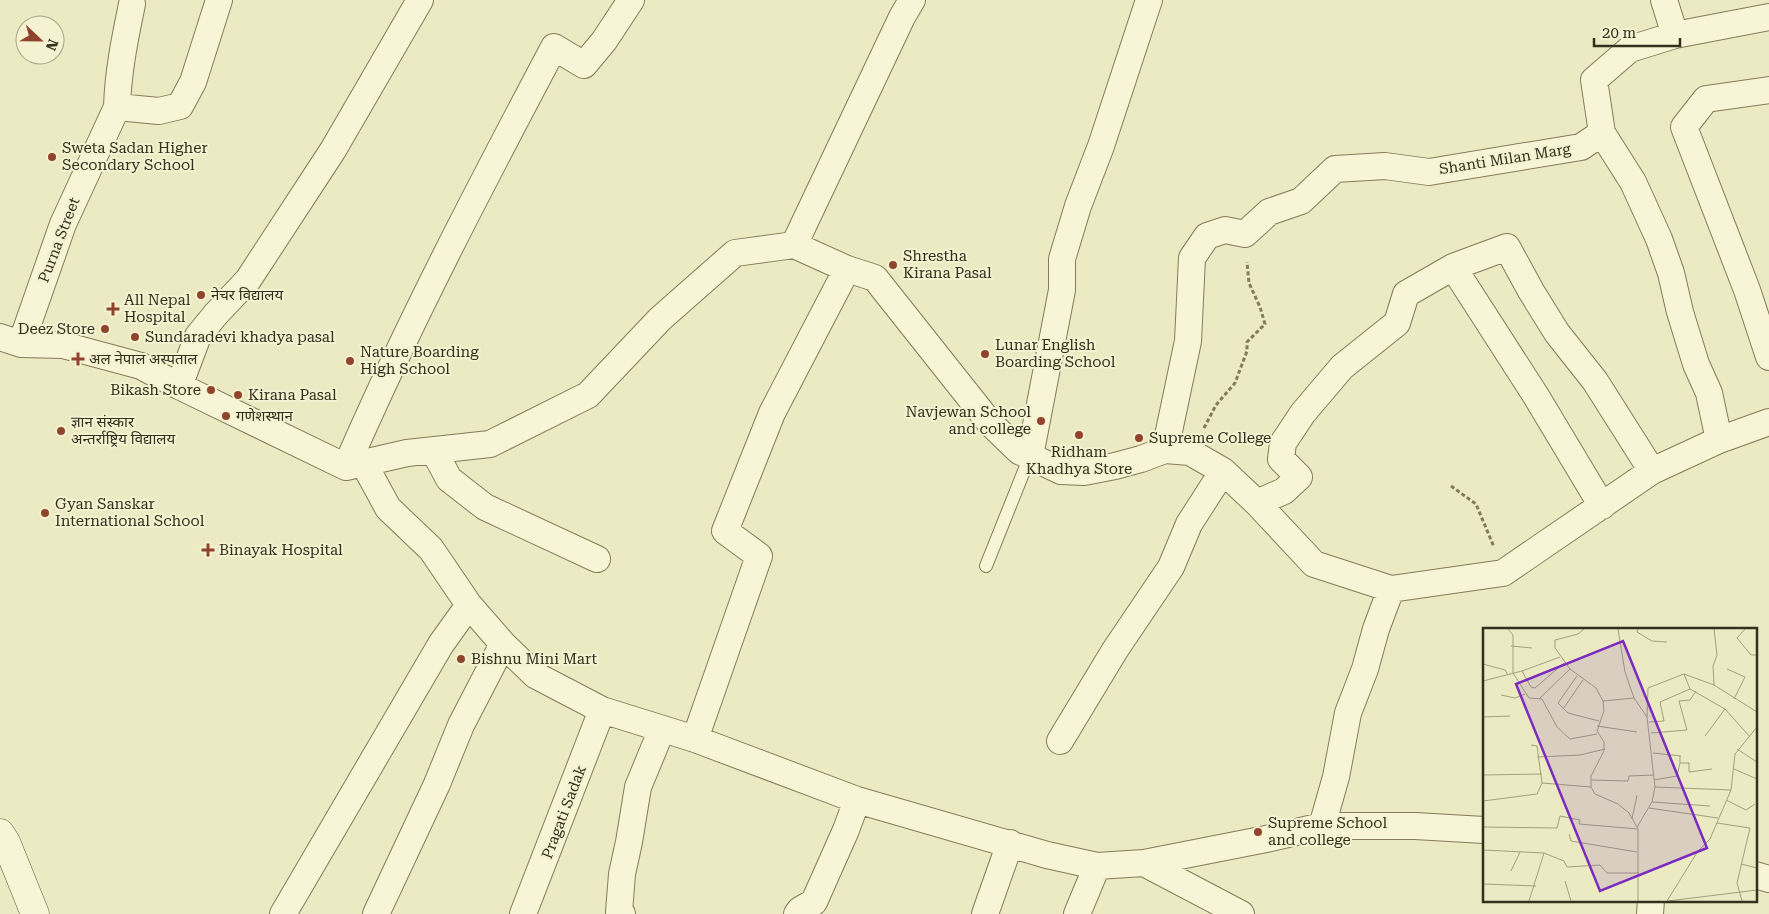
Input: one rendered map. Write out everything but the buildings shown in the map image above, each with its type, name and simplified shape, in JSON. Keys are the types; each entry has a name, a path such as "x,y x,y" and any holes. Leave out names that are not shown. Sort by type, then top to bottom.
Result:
{"main road":[{"path":"0,834 6,842 35,914"}],"street":[{"path":"132,4 122,53 117,107 159,111 180,106 193,82 219,0"},
{"path":"179,386 198,336 248,280 333,150 420,0"},
{"path":"354,465 400,348 485,178 554,47 584,65 604,41 631,0"},
{"path":"794,245 912,0"},
{"path":"1030,456 1062,290 1062,259 1078,206 1102,146 1150,0"},
{"path":"1664,0 1676,36"},
{"path":"1719,440 1709,393 1696,364 1660,239 1634,182 1602,133 1594,80 1630,48 1676,36 1769,17"},
{"path":"1769,90 1706,99 1684,128 1747,290 1769,357"},
{"name":"Purna Street","path":"10,341 117,107"},
{"name":"Shanti Milan Marg","path":"1245,234 1269,212 1301,201 1335,169 1385,166 1429,172 1581,147 1602,133"},
{"path":"1178,451 1188,341 1192,258 1207,236 1224,230 1245,234"},
{"path":"354,465 407,453 490,444 588,395 660,319 735,253 794,245 847,270 875,278 990,423 1019,451 1061,471 1084,472 1178,451 1223,471 1257,503 1314,564 1391,589 1503,573 1652,470 1719,440 1769,422"},
{"path":"1257,503 1284,491 1298,477 1281,459 1283,443 1303,413 1342,368 1397,323 1406,294 1453,267 1507,247 1557,333 1595,381 1652,470"},
{"path":"1453,267 1536,396 1602,506"},
{"path":"695,739 759,556 725,531 772,413 847,270"},
{"path":"10,341 63,345 142,366 179,386 354,465 388,508 431,549 469,605 535,675 602,710 695,739 857,800 1047,854 1097,866 1144,864 1322,826 1415,826 1483,830"},
{"path":"434,451 449,479 485,507 597,560"},
{"path":"1060,741 1115,650 1171,566 1189,524 1223,471"},
{"path":"1322,826 1336,778 1348,713 1365,669 1376,629 1391,589"},
{"path":"283,914 441,644 469,605"},
{"path":"376,914 437,784 461,725 504,644"},
{"name":"Pragati Sadak","path":"524,914 602,710"},
{"path":"622,914 619,912 622,874 630,842 638,787 662,729"},
{"path":"797,914 800,910 814,902 846,830 857,800"},
{"path":"986,914 1010,843"},
{"path":"1144,864 1241,914"},
{"path":"1077,914 1097,866"},
{"path":"1756,875 1769,879"}],"lane":[{"path":"986,566 1030,456"}],"path":[{"path":"1178,451 1235,382 1247,351 1247,342 1265,324 1260,307 1249,283 1245,234"},
{"path":"1451,486 1476,504 1503,573"}],"place":[{"name":"Sweta Sadan Higher Secondary School","path":"52,157"},
{"name":"Shrestha Kirana Pasal","path":"893,265"},
{"name":"नेचर विद्यालय","path":"201,295"},
{"name":"All Nepal Hospital","path":"113,309"},
{"name":"Deez Store","path":"105,329"},
{"name":"Sundaradevi khadya pasal","path":"135,337"},
{"name":"Lunar English Boarding School","path":"985,354"},
{"name":"अल नेपाल अस्पताल","path":"78,359"},
{"name":"Nature Boarding High School","path":"350,361"},
{"name":"Bikash Store","path":"211,390"},
{"name":"Kirana Pasal","path":"238,395"},
{"name":"गणेशस्थान","path":"226,416"},
{"name":"Navjewan School and college","path":"1041,421"},
{"name":"ज्ञान संस्कार अन्तर्राष्ट्रिय विद्यालय","path":"61,431"},
{"name":"Ridham Khadhya Store","path":"1079,435"},
{"name":"Supreme College","path":"1139,438"},
{"name":"Gyan Sanskar International School","path":"45,513"},
{"name":"Binayak Hospital","path":"208,550"},
{"name":"Bishnu Mini Mart","path":"461,659"},
{"name":"Supreme School and college","path":"1258,832"}]}
